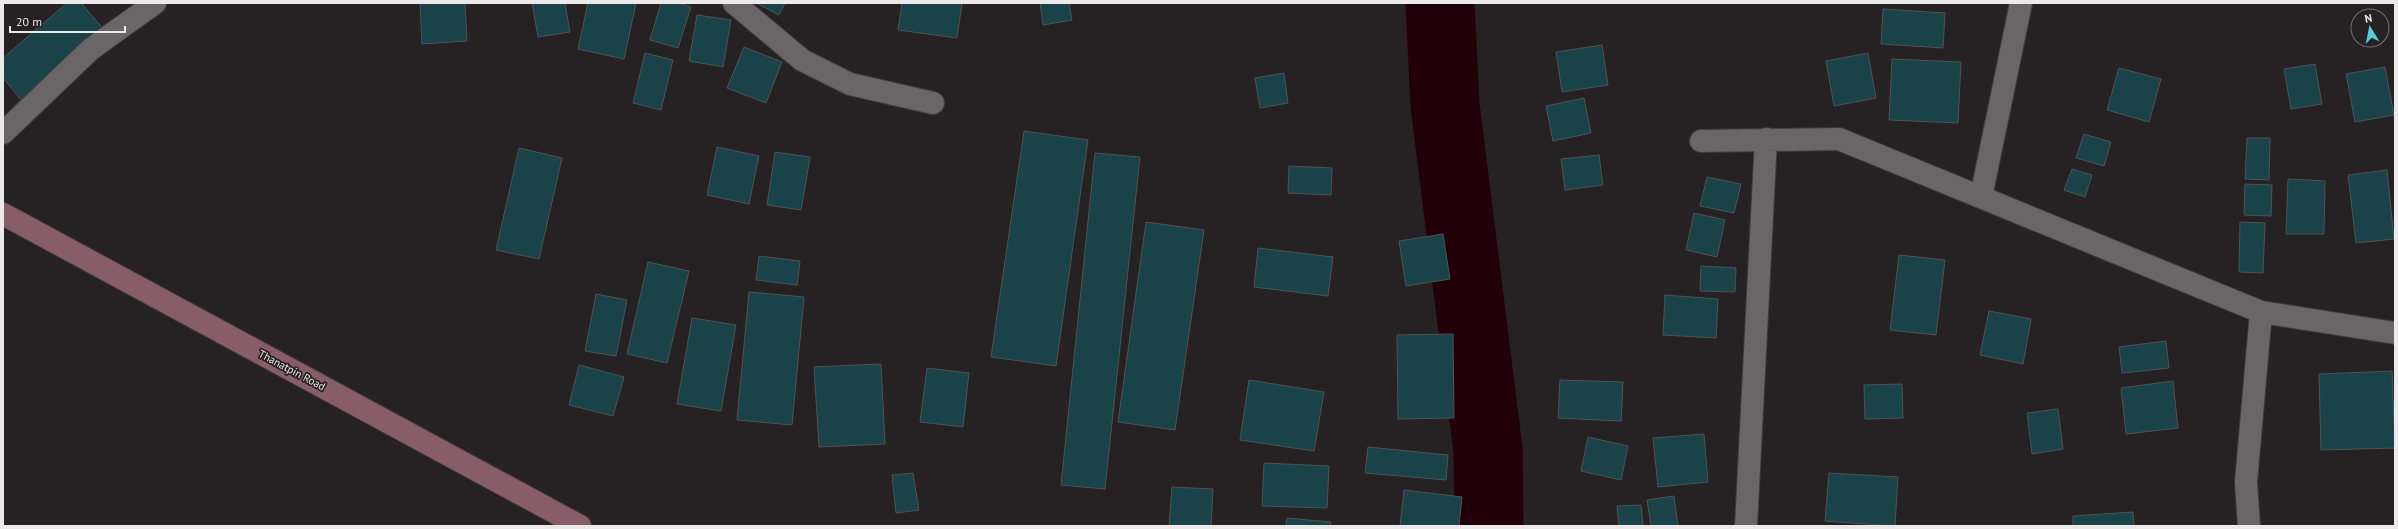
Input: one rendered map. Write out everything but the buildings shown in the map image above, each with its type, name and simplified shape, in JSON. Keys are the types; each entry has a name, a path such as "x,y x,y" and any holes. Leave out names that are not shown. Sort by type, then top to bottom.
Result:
{"main road":[{"name":"Thanatpin Road","path":"3,214 580,526"}],"street":[{"path":"3,133 91,49 155,3"},
{"path":"734,3 802,60 850,84 933,103"},
{"path":"1981,197 2021,3"},
{"path":"1746,526 1766,139"},
{"path":"1701,141 1840,139 2261,312 2395,333"},
{"path":"2249,526 2246,482 2261,312"}],"waterway":[{"path":"1440,3 1445,105 1488,450 1489,526"}]}
